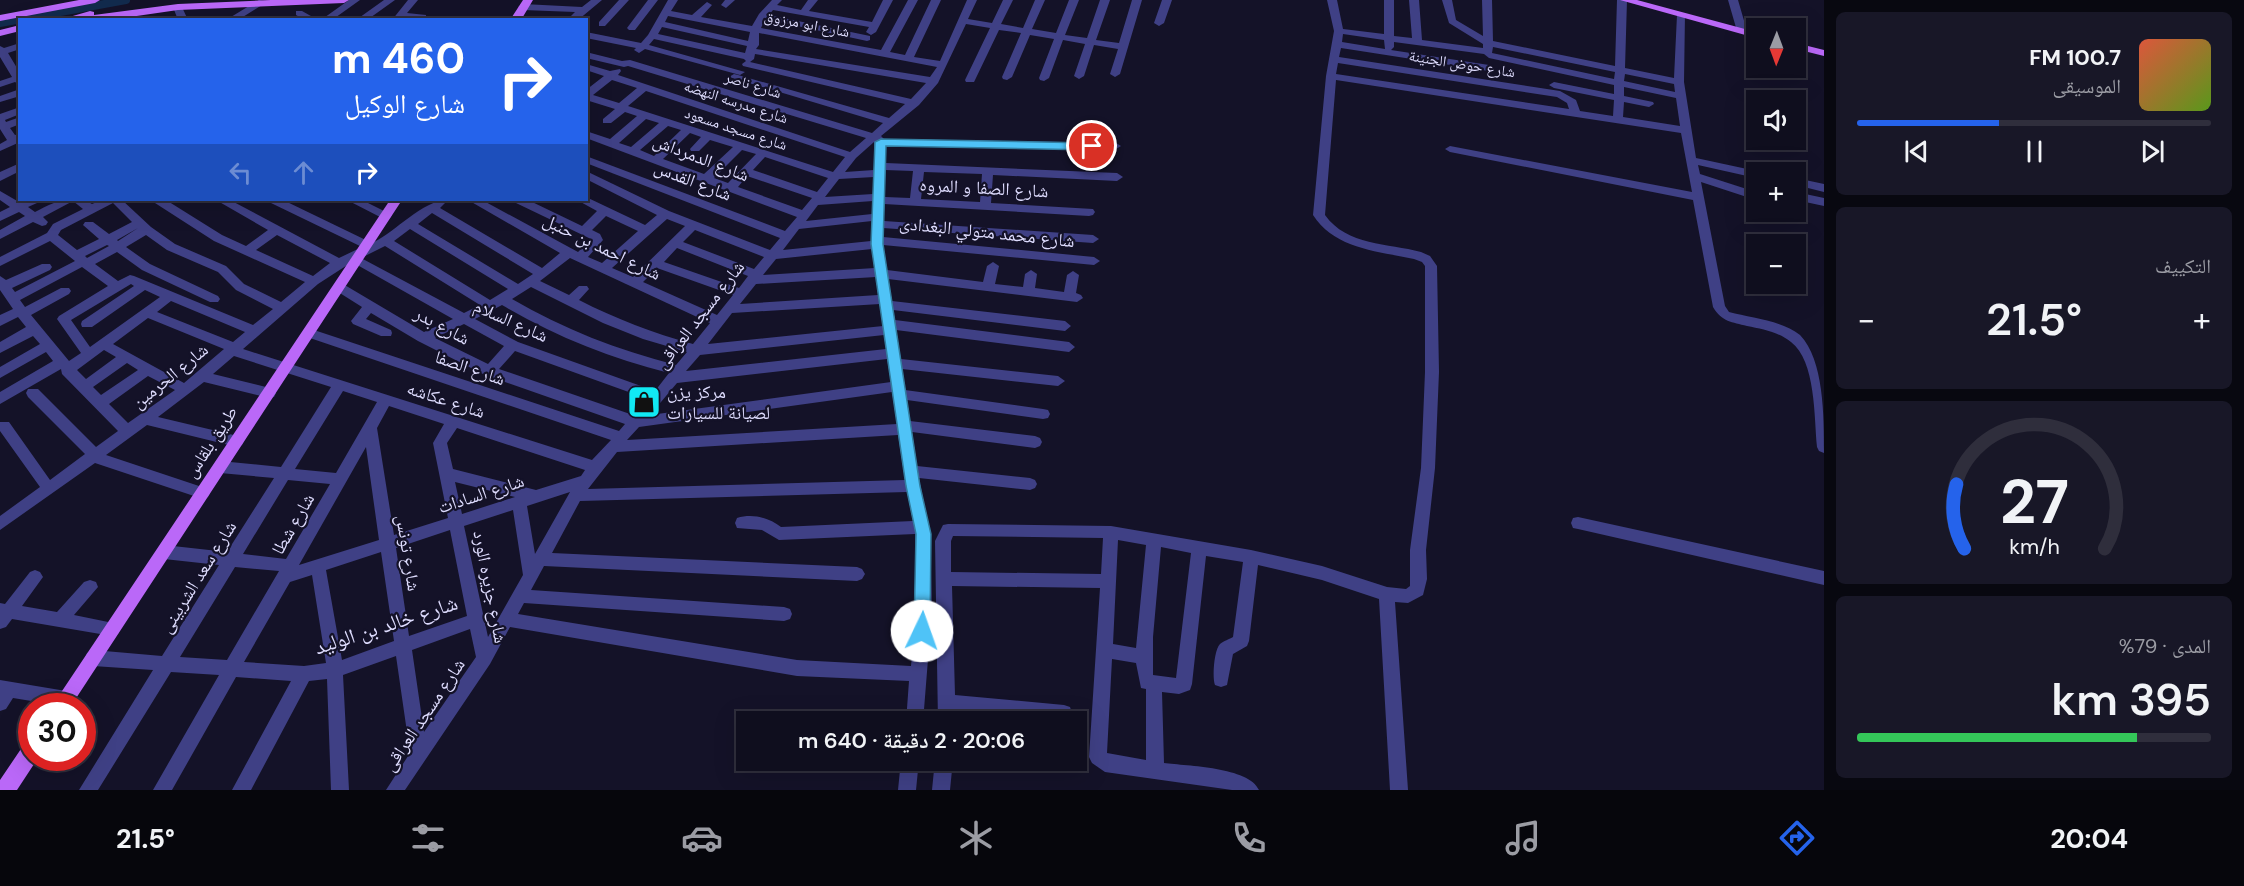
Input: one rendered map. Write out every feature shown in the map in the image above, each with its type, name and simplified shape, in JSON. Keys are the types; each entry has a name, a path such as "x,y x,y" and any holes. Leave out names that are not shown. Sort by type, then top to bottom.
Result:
{"main road":[{"path":"0,15 69,0"},
{"path":"0,15 95,0"},
{"path":"74,18 169,0"},
{"path":"207,6 238,0"},
{"path":"97,18 149,14 160,8 179,4 207,6 344,0"},
{"path":"1624,0 1746,32"},
{"path":"516,18 526,4"},
{"path":"0,34 18,30"},
{"path":"1806,48 1824,53"},
{"name":"طريق بلقاس","path":"70,693 395,201"},
{"path":"6,785 18,769"}],"street":[{"path":"328,18 355,0"},
{"path":"363,18 390,0"},
{"path":"399,18 414,0"},
{"path":"573,18 597,0"},
{"path":"602,24 624,0"},
{"path":"632,28 653,0"},
{"path":"589,91 612,75 643,46 652,36 673,0"},
{"path":"803,13 813,0"},
{"path":"861,50 888,0"},
{"path":"884,54 913,0"},
{"path":"908,58 936,0"},
{"name":"شارع مسجد العراقى","path":"394,790 484,659 576,495 595,467 658,397 834,176 852,156 876,140 891,122 915,103 934,81 972,0"},
{"path":"970,80 1008,0"},
{"path":"1007,77 1040,0"},
{"path":"1044,78 1074,0"},
{"path":"1080,76 1105,0"},
{"path":"1115,74 1137,0"},
{"path":"1159,23 1167,0"},
{"path":"947,711 946,579 943,541 948,530 1111,532 1251,557 1322,573 1387,594 1408,596 1417,590 1418,550 1427,478 1432,372 1431,266 1426,259 1417,255 1352,240 1323,223 1319,215 1331,76 1339,31 1332,0"},
{"path":"1389,0 1390,68"},
{"path":"1414,0 1418,42"},
{"path":"1447,0 1452,21 1488,50 1681,96"},
{"path":"1487,0 1490,83"},
{"path":"1618,120 1624,0"},
{"path":"1733,0 1742,31"},
{"path":"233,18 262,2"},
{"path":"526,4 583,10"},
{"path":"718,90 746,61 755,29 762,16 773,4 803,13 874,26"},
{"path":"695,18 707,5"},
{"path":"717,22 727,6"},
{"path":"299,13 310,18"},
{"name":"شارع ابو مرزوق","path":"666,13 943,65"},
{"path":"240,14 247,18"},
{"path":"1682,15 1679,82 1685,130 1720,311 1725,315 1789,335 1800,343 1814,367 1824,447"},
{"path":"738,26 746,16"},
{"path":"762,16 867,38"},
{"path":"399,18 423,17"},
{"path":"963,21 1123,48"},
{"path":"659,24 765,68 915,103"},
{"path":"1339,31 1488,50 1620,70 1679,82"},
{"path":"588,35 746,61 773,54 934,81"},
{"path":"743,98 765,68 783,35"},
{"path":"652,36 746,61"},
{"path":"588,48 600,38"},
{"path":"1337,44 1489,68"},
{"path":"18,47 1,51 18,77"},
{"path":"811,60 817,50"},
{"name":"شارع ناصر","path":"588,55 625,63 718,90 876,140 1116,146"},
{"name":"شارع حوض الجنينة","path":"1334,59 1560,94 1572,102 1575,113"},
{"path":"746,61 755,83"},
{"name":"شارع مدرسه النهضه","path":"588,68 644,87 763,121 772,130 786,127 808,142 852,156"},
{"path":"1331,76 1449,99 1575,113 1685,130"},
{"path":"1449,77 1449,99"},
{"path":"0,84 18,79"},
{"path":"755,83 891,122"},
{"path":"1544,83 1649,104"},
{"path":"607,121 644,87"},
{"name":"شارع مسجد مسعود","path":"589,91 622,108 834,176 919,168 1117,177"},
{"path":"0,99 18,93"},
{"path":"2,125 18,112"},
{"path":"612,143 644,115"},
{"path":"2,125 18,121"},
{"path":"633,152 666,122"},
{"path":"2,125 16,138 1,148 18,159"},
{"path":"656,160 688,129"},
{"path":"808,142 816,133"},
{"name":"شارع الدمرداش","path":"588,135 803,215"},
{"path":"682,170 708,135"},
{"path":"833,150 842,140"},
{"path":"876,140 879,170 876,221 880,273 910,471 921,527 924,609 915,711"},
{"path":"706,178 740,146"},
{"path":"1450,149 1697,197"},
{"path":"730,188 764,153"},
{"name":"شارع القدس","path":"588,160 790,231"},
{"path":"1690,160 1746,172"},
{"path":"0,177 18,167"},
{"path":"915,202 919,168"},
{"path":"985,207 988,171"},
{"path":"746,172 816,199"},
{"path":"588,175 665,214 770,255"},
{"path":"1693,176 1746,186"},
{"path":"1693,176 1746,193"},
{"path":"1806,184 1824,188"},
{"path":"2,200 18,194"},
{"name":"شارع الصفا و المروه","path":"816,199 878,198 985,207 1089,212"},
{"path":"1806,198 1824,202"},
{"path":"2,200 19,207 36,219"},
{"path":"0,217 31,201"},
{"path":"0,235 36,219 66,201"},
{"path":"80,201 92,209"},
{"path":"0,262 26,253 51,236 57,227 108,201"},
{"path":"117,201 143,226 171,247 222,269 240,287 282,308"},
{"path":"161,201 218,238 314,281"},
{"name":"شارع السلام","path":"277,201 463,320 513,345 658,397"},
{"path":"355,201 386,215"},
{"name":"شارع الحرمين","path":"0,523 185,390 314,281 339,263 386,241 442,201"},
{"name":"شارع احمد بن حنبل","path":"476,201 574,255 718,321"},
{"path":"423,338 497,303 597,240 584,231 522,201"},
{"path":"585,201 646,231"},
{"path":"231,202 276,230 339,263"},
{"path":"432,208 570,301 648,336 696,350 889,327 1069,347"},
{"path":"584,231 605,210"},
{"path":"603,269 665,214"},
{"path":"790,231 876,221 1093,239"},
{"path":"410,224 519,290"},
{"path":"89,225 146,267 214,299"},
{"path":"635,283 693,225"},
{"path":"5,290 82,261 143,226"},
{"path":"246,252 276,230"},
{"path":"51,236 116,286"},
{"path":"13,239 26,253"},
{"path":"386,241 497,303 598,348 676,375 894,358 1058,381"},
{"name":"شارع محمد متولي البغدادى","path":"770,255 877,242 1094,261"},
{"path":"674,243 753,277 880,273 1073,298 1073,275"},
{"path":"655,263 740,293"},
{"path":"988,287 993,266"},
{"path":"5,290 46,267"},
{"path":"950,282 952,268"},
{"path":"1028,292 1031,274"},
{"path":"89,355 63,322 65,317 130,279 254,331"},
{"path":"87,324 145,284"},
{"name":"شارع بدر","path":"339,287 423,338 490,371 636,422"},
{"path":"570,301 583,289"},
{"path":"5,290 64,366 128,432"},
{"path":"0,321 65,291"},
{"path":"0,399 89,355 171,295"},
{"path":"728,309 885,302 1065,326"},
{"path":"370,306 357,321 386,333"},
{"name":"شارع عكاشه","path":"148,313 233,349 595,467"},
{"path":"0,348 34,329"},
{"name":"شارع الصفا","path":"309,333 616,442"},
{"path":"103,345 185,390"},
{"path":"490,371 513,345"},
{"path":"0,373 47,346"},
{"path":"84,387 126,357"},
{"path":"100,403 148,369"},
{"path":"201,376 269,393"},
{"name":"شارع سعد الشربينى","path":"88,790 340,384"},
{"path":"636,422 899,390 1043,414"},
{"path":"33,393 95,456 202,493"},
{"name":"شارع شطا","path":"162,790 386,399"},
{"path":"146,420 237,441"},
{"name":"شارع جزيره الورد","path":"454,421 440,441 484,659"},
{"path":"4,426 49,489"},
{"path":"616,442 904,427 1035,441"},
{"name":"شارع تونس","path":"370,428 419,754"},
{"path":"220,467 341,479"},
{"path":"910,471 1030,484"},
{"path":"447,474 536,497"},
{"name":"شارع السادات","path":"164,552 231,560 288,571 318,566 585,481"},
{"path":"576,495 913,486"},
{"path":"519,502 531,576"},
{"path":"742,523 765,524 779,534 921,527"},
{"path":"1578,523 1824,578"},
{"path":"1111,532 1098,757 1106,763 1238,782 1251,790"},
{"path":"1154,539 1144,657 1145,680 1154,683 1179,686 1184,684 1199,548"},
{"path":"1221,679 1225,650 1241,641 1251,557"},
{"path":"540,559 857,574"},
{"path":"318,566 335,670 340,790"},
{"path":"3,615 35,577"},
{"path":"946,579 1108,581"},
{"path":"60,621 90,587"},
{"path":"1387,594 1399,790"},
{"path":"519,597 784,614"},
{"path":"3,615 112,629"},
{"path":"505,619 797,668 919,674"},
{"name":"شارع خالد بن الوليد","path":"93,658 304,674 335,670 476,620"},
{"path":"1104,650 1144,657"},
{"path":"241,790 304,674"},
{"path":"1154,683 1155,770"},
{"path":"3,693 18,696"},
{"path":"948,702 1043,711"},
{"path":"907,790 909,771"},
{"path":"941,790 943,771"}],"waterway":[{"path":"27,18 126,0"},
{"path":"0,23 18,20"}],"place":[{"name":"مركز يزن لصيانة للسيارات","path":"644,402"}],"route":[{"path":"922,631 923,534 913,486 877,244 881,142 1092,146"}]}
